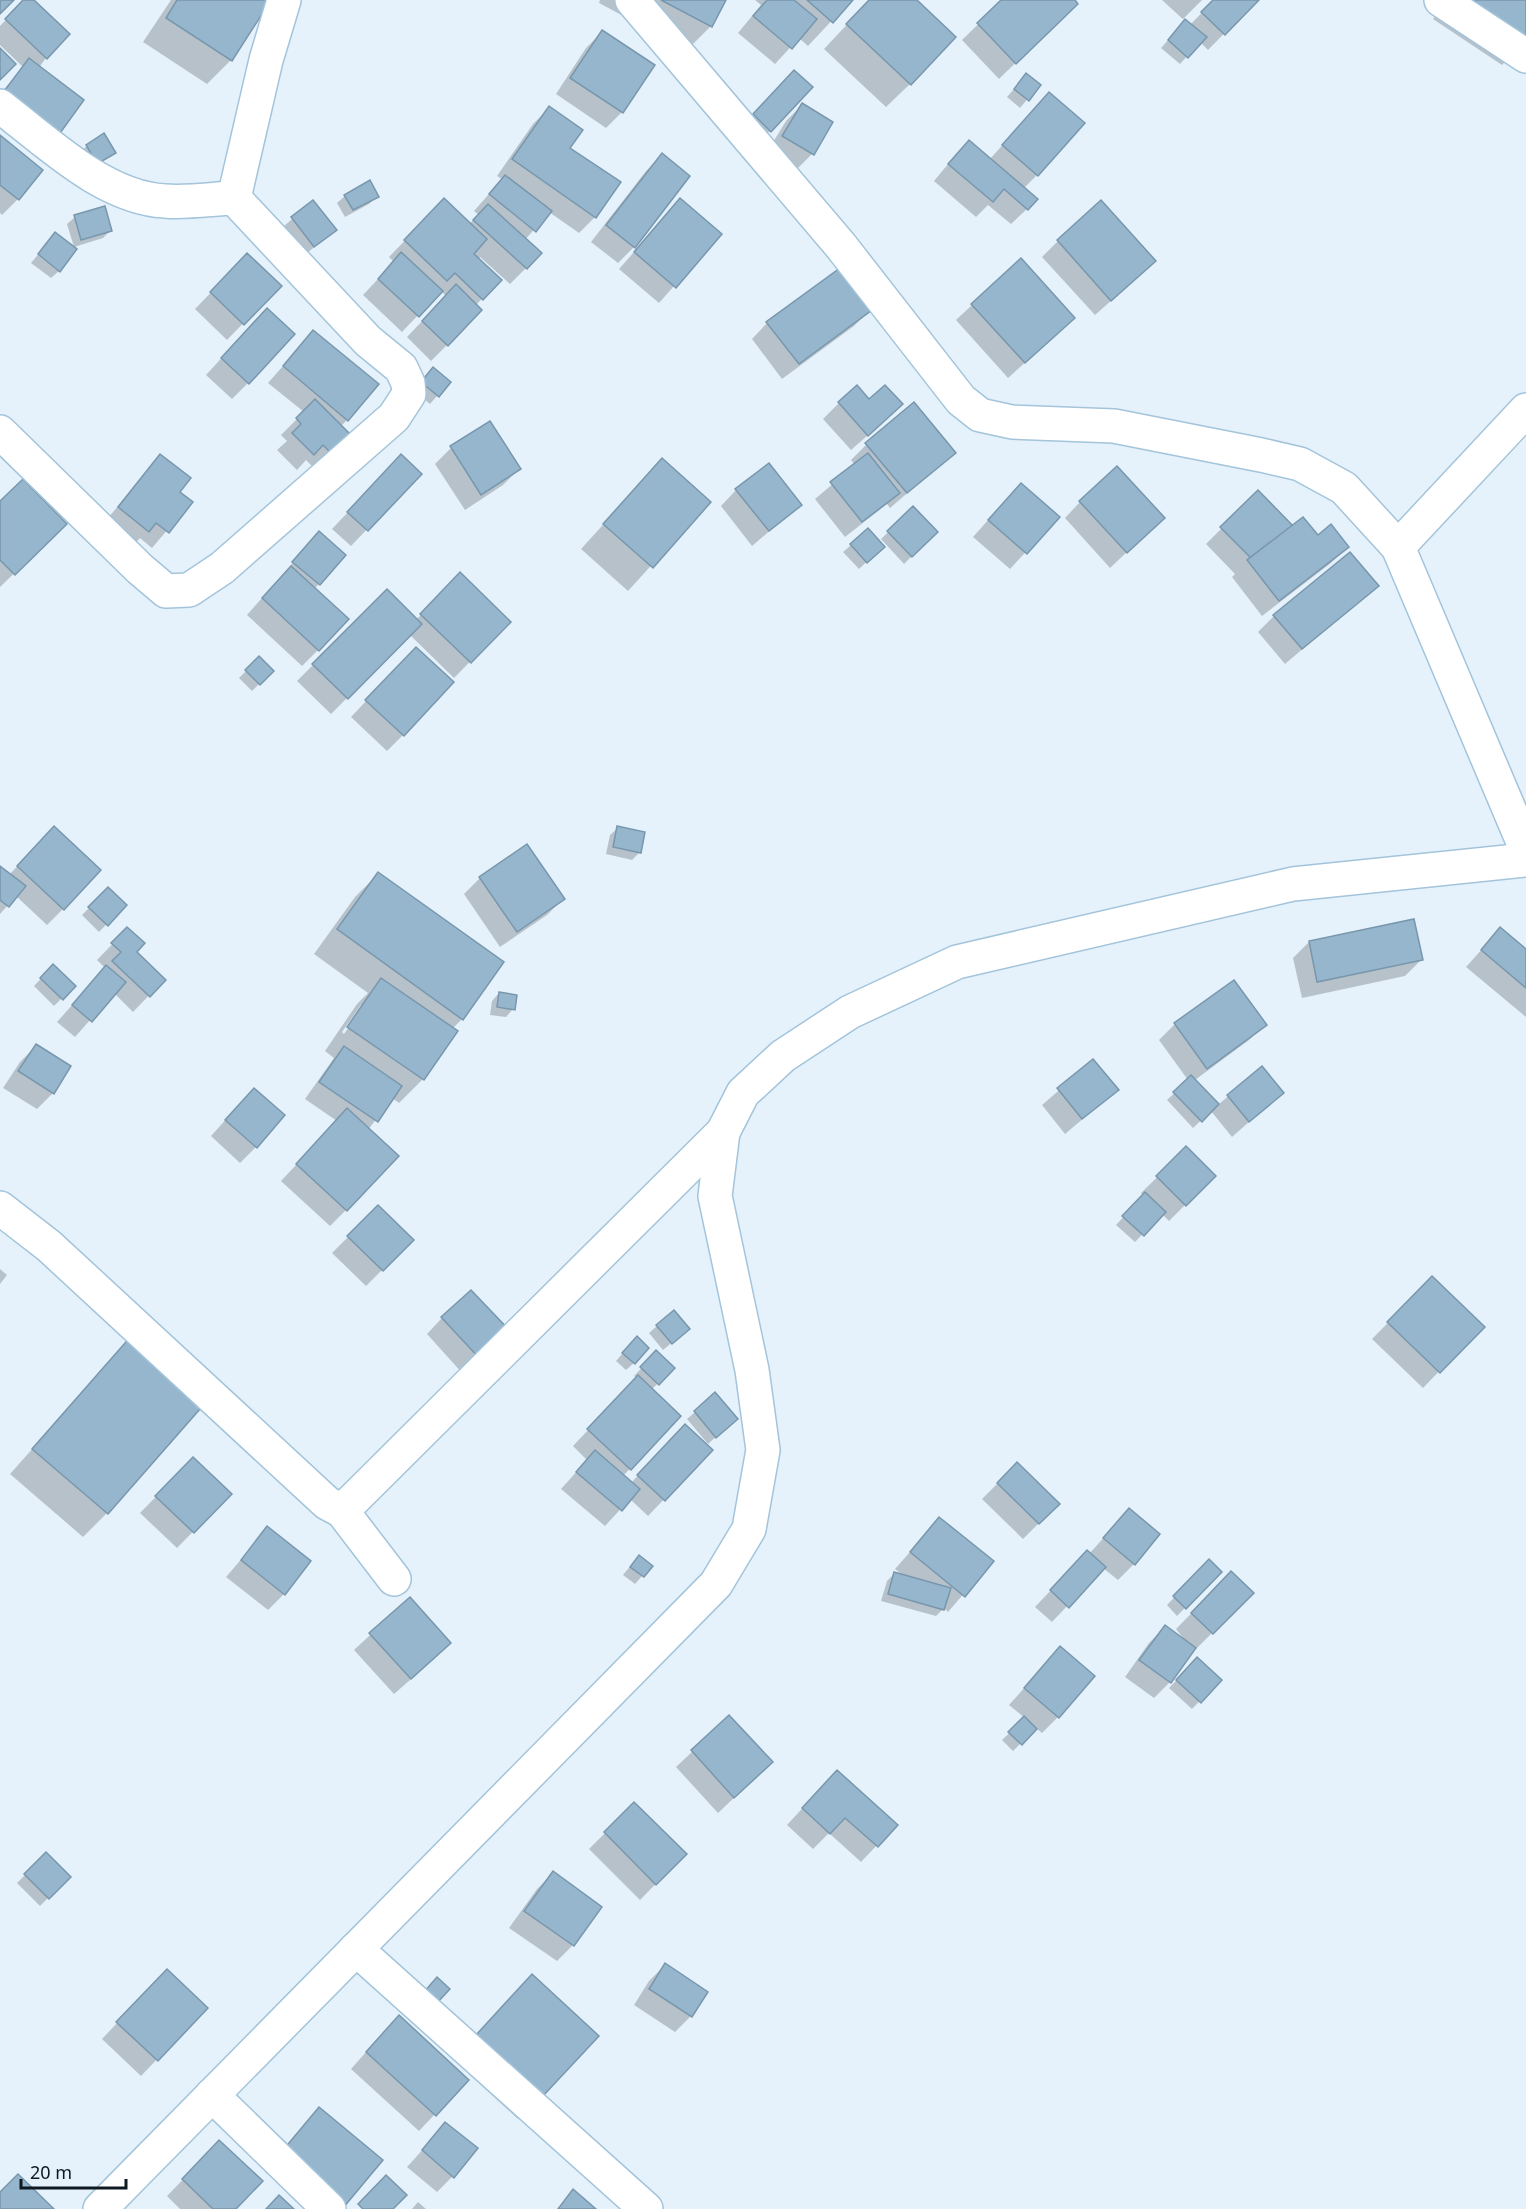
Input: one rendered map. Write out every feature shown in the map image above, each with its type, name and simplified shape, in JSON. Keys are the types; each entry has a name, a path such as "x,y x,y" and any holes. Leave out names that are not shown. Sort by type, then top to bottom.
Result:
{"street":[{"path":"234,198 266,60 284,0"},
{"path":"632,0 841,246 961,400 980,415 1012,422 1114,426 1300,464 1344,488 1398,547 1526,849"},
{"path":"1441,0 1526,56"},
{"path":"0,106 64,155 117,191 164,201 234,198 368,341 401,368 408,383 409,394 394,417 222,568 189,590 166,591 140,569 0,432"},
{"path":"1398,547 1526,410"},
{"path":"342,1511 723,1132 743,1093 783,1056 850,1012 957,962 1293,884 1526,861"},
{"path":"100,2209 716,1584 749,1529 763,1450 752,1370 715,1196 723,1132"},
{"path":"0,1208 49,1246 327,1503 342,1511 394,1579"},
{"path":"356,1949 646,2209"},
{"path":"212,2096 329,2209"}],"building":[{"path":"0,0 14,0 0,14"},
{"path":"23,0 34,0 70,34 47,59 5,19"},
{"path":"177,0 271,0 232,61 166,18"},
{"path":"661,0 726,0 712,27"},
{"path":"767,0 794,0 817,19 792,49 753,16"},
{"path":"807,0 853,0 833,23"},
{"path":"869,0 917,0 956,37 911,85 846,24"},
{"path":"1001,0 1075,0 1078,4 1016,64 977,23"},
{"path":"1213,0 1259,0 1225,35 1201,12"},
{"path":"1464,0 1526,0 1526,41"},
{"path":"1185,19 1207,37 1188,58 1168,40"},
{"path":"602,30 655,65 623,113 570,78"},
{"path":"0,48 16,64 0,80"},
{"path":"29,58 84,100 58,136 2,94"},
{"path":"794,70 813,87 771,132 753,114"},
{"path":"1026,73 1041,85 1029,101 1014,89"},
{"path":"1049,92 1085,123 1038,176 1002,145"},
{"path":"802,103 833,122 814,155 782,136"},
{"path":"549,106 583,130 570,148 621,182 596,218 512,159"},
{"path":"104,133 116,153 97,164 86,145"},
{"path":"0,135 43,170 19,200 0,185"},
{"path":"969,140 1038,199 1028,210 1004,189 993,202 948,164"},
{"path":"662,153 690,176 635,248 606,225"},
{"path":"505,175 552,211 536,232 489,194"},
{"path":"370,180 379,197 353,210 344,195"},
{"path":"444,198 487,239 474,254 502,280 483,300 455,273 447,281 404,240"},
{"path":"680,198 722,234 676,288 634,252"},
{"path":"313,200 337,230 314,247 291,217"},
{"path":"1101,200 1156,261 1111,301 1057,240"},
{"path":"488,204 542,253 527,269 473,220"},
{"path":"105,206 112,231 81,240 74,215"},
{"path":"55,232 77,249 60,272 38,254"},
{"path":"401,252 443,291 419,317 378,279"},
{"path":"247,253 282,286 244,325 210,292"},
{"path":"1021,258 1075,318 1025,363 971,304"},
{"path":"840,268 872,310 799,364 766,322"},
{"path":"456,284 482,310 448,346 422,321"},
{"path":"267,308 295,334 249,384 221,358"},
{"path":"313,330 379,384 348,421 283,366"},
{"path":"433,367 451,382 439,397 421,382"},
{"path":"857,385 869,399 885,385 903,404 868,436 838,402"},
{"path":"315,399 352,436 333,455 323,445 314,455 292,433 301,424 296,418"},
{"path":"914,402 956,453 907,493 865,443"},
{"path":"490,421 521,469 481,495 450,446"},
{"path":"868,453 900,493 862,522 830,482"},
{"path":"160,454 191,478 180,492 193,502 169,533 156,523 149,532 118,507"},
{"path":"401,454 422,474 368,531 347,512"},
{"path":"662,458 711,502 653,568 603,524"},
{"path":"769,463 802,505 769,531 735,489"},
{"path":"1117,466 1165,518 1127,553 1079,501"},
{"path":"23,479 67,524 15,575 0,560 0,501"},
{"path":"1021,483 1060,517 1027,554 988,520"},
{"path":"1258,490 1296,529 1259,566 1220,527"},
{"path":"913,506 938,532 912,557 887,531"},
{"path":"1303,517 1318,535 1331,524 1349,547 1279,601 1247,560"},
{"path":"868,528 885,547 867,563 850,544"},
{"path":"319,531 346,555 320,585 292,562"},
{"path":"1350,552 1379,586 1302,649 1273,615"},
{"path":"291,566 349,619 319,651 262,598"},
{"path":"460,572 511,622 471,663 420,614"},
{"path":"387,589 422,624 348,699 312,664"},
{"path":"416,647 454,682 404,736 365,700"},
{"path":"259,656 274,671 260,685 245,670"},
{"path":"54,826 101,870 64,910 17,866"},
{"path":"617,826 645,832 641,853 613,847"},
{"path":"527,844 565,899 517,932 479,877"},
{"path":"0,866 26,886 9,907 0,900"},
{"path":"378,872 504,962 463,1020 337,929"},
{"path":"108,887 127,905 108,926 88,907"},
{"path":"1414,919 1423,960 1317,982 1309,941"},
{"path":"127,927 145,943 137,952 166,980 150,997 112,961 121,952 111,943"},
{"path":"1500,927 1526,949 1526,988 1481,950"},
{"path":"53,964 76,986 63,1000 40,978"},
{"path":"106,965 126,982 92,1022 72,1005"},
{"path":"381,978 458,1031 424,1080 347,1027"},
{"path":"1234,980 1267,1025 1207,1069 1174,1023"},
{"path":"499,992 517,995 515,1010 497,1007"},
{"path":"36,1044 71,1066 54,1094 18,1071"},
{"path":"344,1046 402,1086 378,1122 319,1082"},
{"path":"1093,1059 1119,1090 1082,1119 1057,1088"},
{"path":"1262,1066 1284,1093 1249,1122 1227,1095"},
{"path":"1191,1075 1219,1104 1202,1122 1173,1092"},
{"path":"254,1088 285,1115 257,1148 225,1120"},
{"path":"347,1108 399,1156 347,1211 296,1164"},
{"path":"1186,1146 1216,1176 1186,1206 1156,1176"},
{"path":"1145,1192 1166,1212 1144,1236 1122,1216"},
{"path":"378,1205 414,1240 383,1271 347,1236"},
{"path":"1432,1276 1485,1327 1440,1373 1387,1322"},
{"path":"471,1290 511,1332 481,1360 441,1317"},
{"path":"674,1310 690,1329 672,1344 656,1325"},
{"path":"132,1335 207,1401 108,1514 32,1449"},
{"path":"637,1336 649,1348 635,1364 622,1353"},
{"path":"656,1350 675,1368 659,1385 640,1367"},
{"path":"638,1375 681,1416 631,1470 587,1429"},
{"path":"715,1392 738,1419 716,1438 694,1411"},
{"path":"685,1424 713,1450 665,1501 637,1475"},
{"path":"595,1450 640,1489 622,1511 576,1472"},
{"path":"193,1457 232,1494 194,1533 155,1496"},
{"path":"1017,1462 1060,1504 1039,1524 997,1483"},
{"path":"1129,1508 1160,1534 1135,1565 1103,1538"},
{"path":"939,1517 994,1561 965,1597 910,1552"},
{"path":"267,1526 311,1561 285,1595 241,1560"},
{"path":"1087,1550 1106,1567 1069,1608 1050,1590"},
{"path":"639,1555 653,1566 644,1577 630,1567"},
{"path":"1209,1559 1222,1572 1186,1609 1173,1596"},
{"path":"1231,1571 1254,1593 1213,1634 1191,1613"},
{"path":"894,1572 951,1588 944,1610 888,1594"},
{"path":"410,1597 451,1643 411,1679 369,1633"},
{"path":"1165,1625 1196,1648 1171,1683 1139,1660"},
{"path":"1060,1646 1095,1676 1059,1718 1024,1688"},
{"path":"1197,1657 1222,1680 1201,1703 1176,1680"},
{"path":"729,1715 773,1762 734,1798 691,1750"},
{"path":"1024,1716 1037,1729 1022,1745 1008,1732"},
{"path":"837,1770 898,1825 878,1847 845,1818 830,1834 802,1808"},
{"path":"634,1802 687,1854 656,1885 604,1832"},
{"path":"46,1852 71,1877 49,1899 24,1874"},
{"path":"553,1871 602,1907 574,1946 524,1911"},
{"path":"665,1963 708,1992 692,2017 649,1989"},
{"path":"167,1969 208,2008 158,2061 116,2022"},
{"path":"532,1974 599,2036 543,2096 476,2035"},
{"path":"437,1977 450,1989 436,2004 424,1992"},
{"path":"399,2015 469,2080 436,2116 366,2052"},
{"path":"319,2107 383,2160 343,2208 279,2155"},
{"path":"445,2122 478,2148 454,2178 422,2150"},
{"path":"219,2140 263,2181 236,2209 213,2209 182,2179"},
{"path":"18,2174 54,2209 0,2209 0,2192"},
{"path":"386,2175 407,2195 393,2209 363,2209 358,2204"},
{"path":"573,2189 596,2209 558,2209"},
{"path":"279,2195 294,2209 266,2209"}]}
